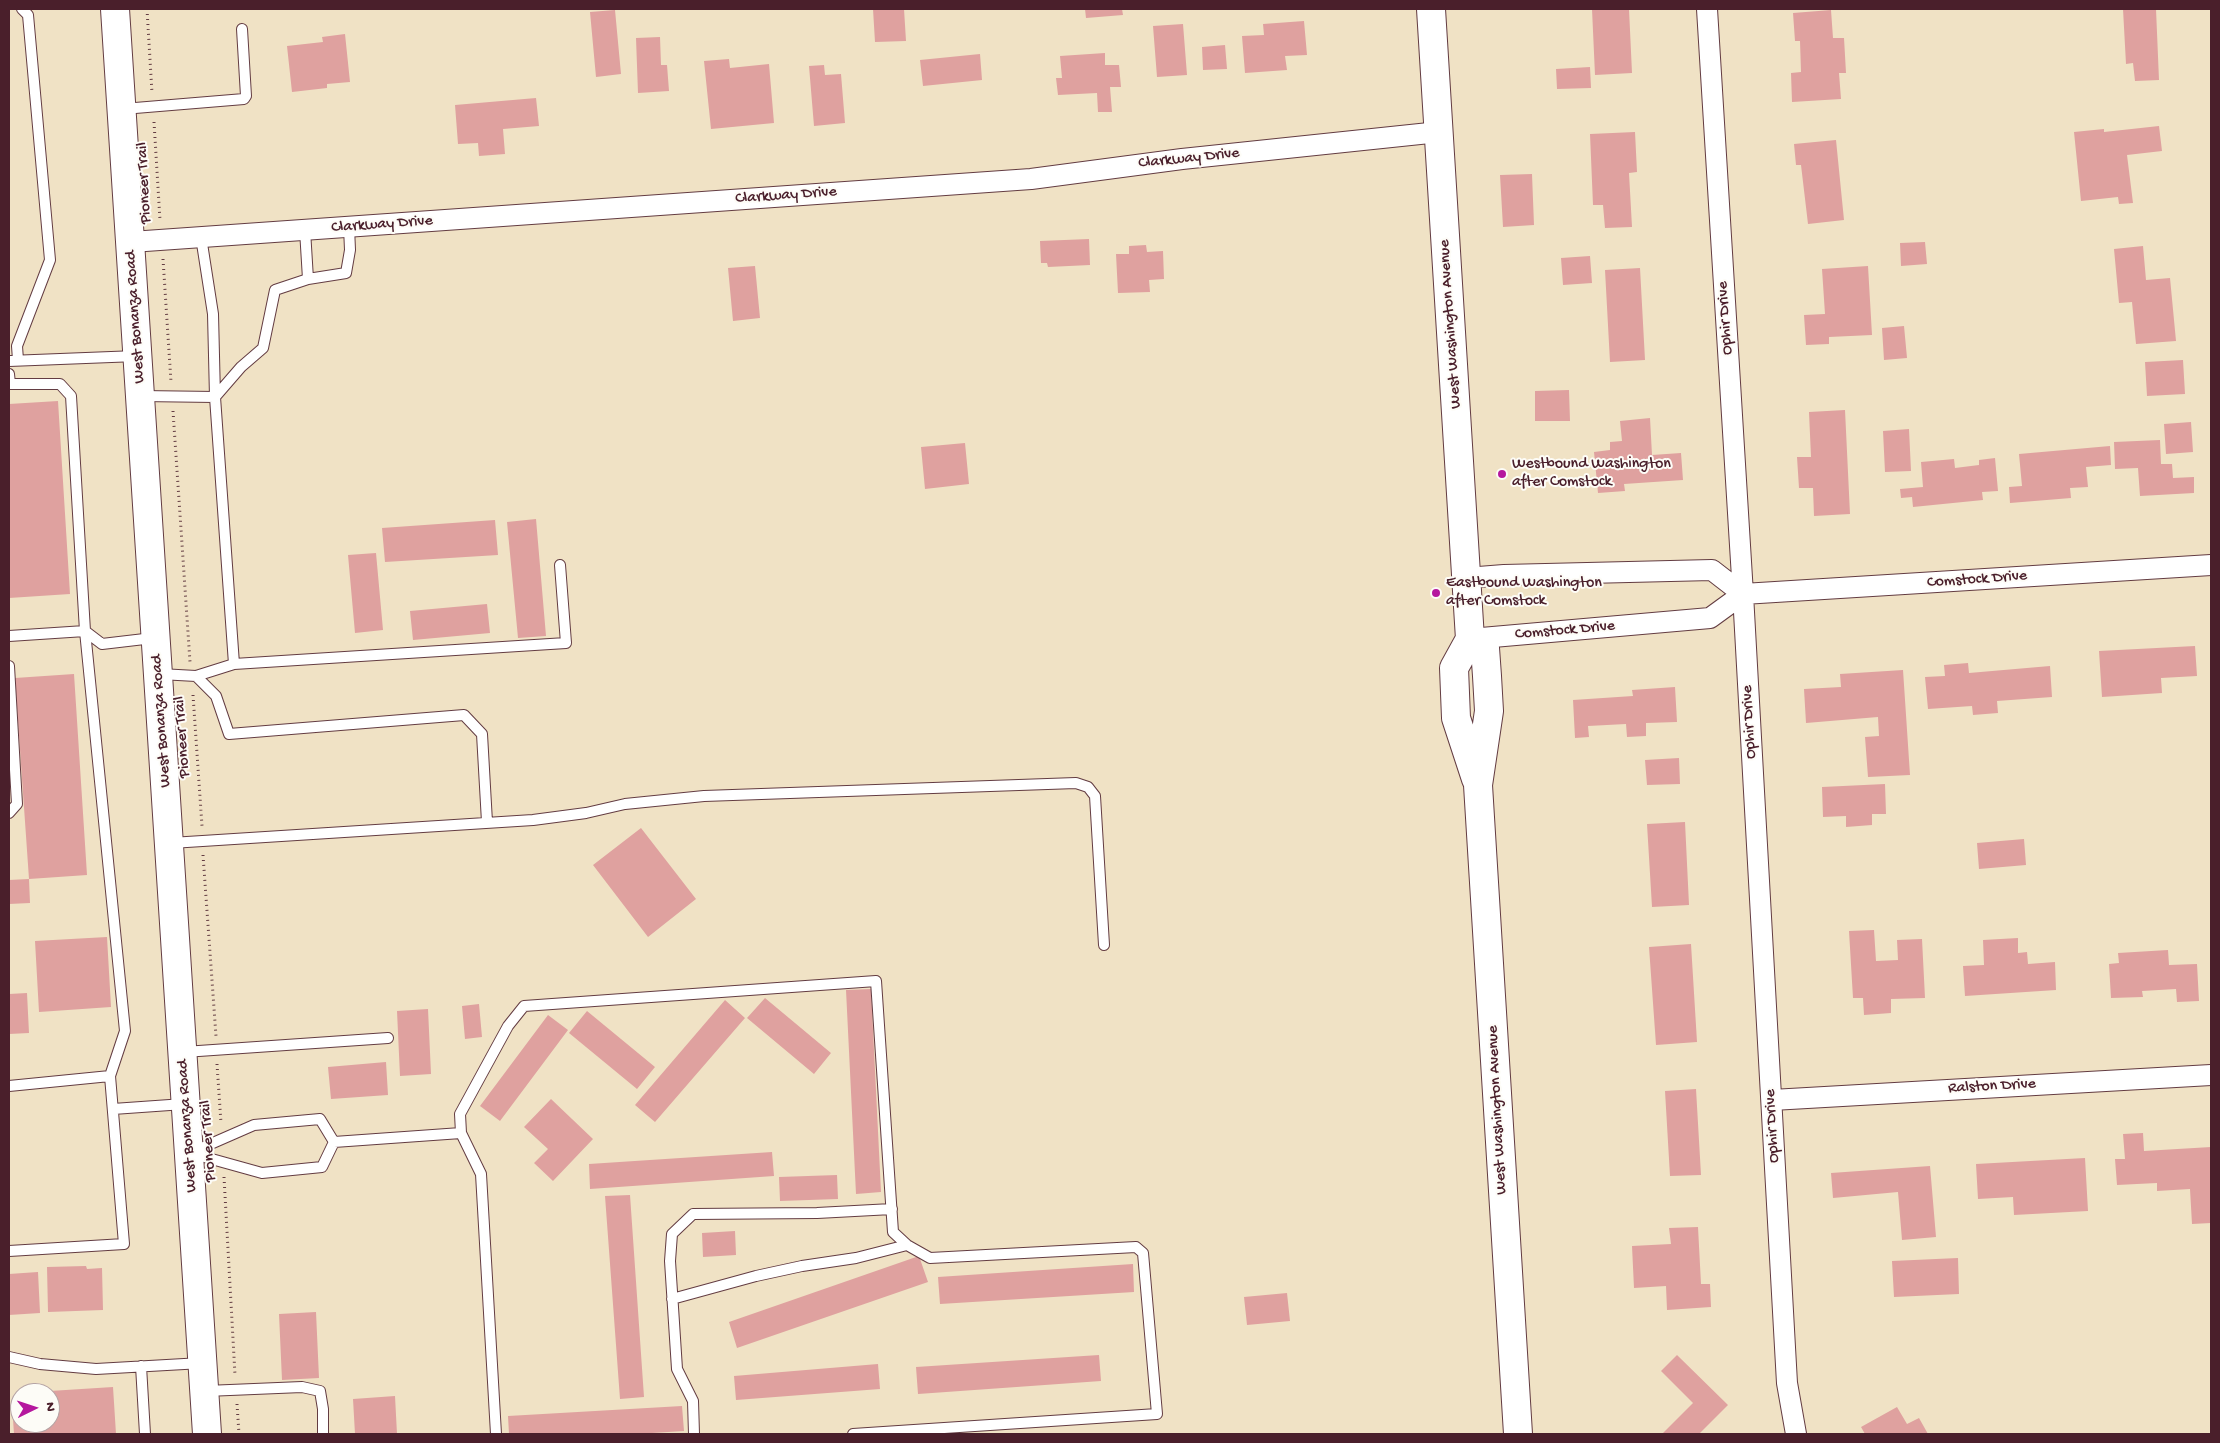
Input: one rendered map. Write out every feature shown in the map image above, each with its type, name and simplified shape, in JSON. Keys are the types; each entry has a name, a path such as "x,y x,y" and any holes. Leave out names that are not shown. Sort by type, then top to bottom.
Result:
{"main road":[{"name":"West Bonanza Road","path":"115,9 207,1434"},
{"name":"West Washington Avenue","path":"1431,9 1470,639 1454,668 1456,718 1478,785 1518,1434"}],"street":[{"name":"Ophir Drive","path":"1707,9 1743,594 1787,1383 1796,1434"},
{"name":"Clarkway Drive","path":"131,242 1031,179 1182,159 1439,132"},
{"name":"Comstock Drive","path":"1470,639 1710,618 1743,594 2211,565"},
{"path":"1466,578 1504,575 1712,570 1743,594"},
{"name":"Ralston Drive","path":"1772,1100 2211,1074"}],"lane":[{"path":"22,9 28,16 50,260 13,360 138,356"},
{"path":"122,109 244,99 246,96 242,29"},
{"path":"216,397 241,367 263,348 275,290 308,280 346,273 350,250 349,227"},
{"path":"304,230 308,280"},
{"path":"202,237 214,314 216,397 234,664"},
{"path":"9,374 10,384 60,384 71,396 85,631 126,1031 110,1076 124,1244 9,1251"},
{"path":"141,396 216,397"},
{"path":"159,674 194,676 234,664 566,643 560,565"},
{"path":"9,636 85,631 102,644 156,638"},
{"path":"9,666 17,804 9,814"},
{"path":"194,676 216,696 229,734 464,715 482,734 487,822"},
{"path":"170,843 568,815 625,804 704,796 1076,783 1088,787 1095,796 1104,945"},
{"path":"496,1434 481,1174 461,1133 460,1114 508,1026 524,1006 876,981 893,1232 907,1245 930,1258 1136,1247 1143,1253 1157,1414 853,1434"},
{"path":"183,1052 388,1038"},
{"path":"9,1086 110,1076"},
{"path":"113,1109 186,1104"},
{"path":"190,1153 254,1125 320,1118 334,1142"},
{"path":"334,1142 461,1133"},
{"path":"190,1153 262,1173 322,1167 334,1142"},
{"path":"694,1434 693,1401 677,1370 670,1261 672,1234 693,1214 818,1213 892,1209"},
{"path":"672,1299 756,1276 802,1266 856,1258 907,1245"},
{"path":"9,1357 40,1364 96,1369 203,1363"},
{"path":"141,1366 145,1434"},
{"path":"204,1391 302,1387 320,1391 323,1409 323,1434"}],"path":[{"name":"Pioneer Trail","path":"147,9 161,240 194,676 204,874 222,1139"},
{"name":"Pioneer Trail","path":"223,1162 239,1434"}],"building":[{"path":"873,9 904,9 906,41 875,42"},
{"path":"1085,9 1122,9 1123,15 1086,18"},
{"path":"1592,9 1629,9 1632,73 1595,75"},
{"path":"2123,9 2156,9 2159,80 2135,81 2133,63 2126,64"},
{"path":"615,10 621,74 596,77 590,12"},
{"path":"1831,10 1833,38 1844,38 1846,73 1839,73 1841,99 1792,102 1791,73 1801,72 1800,41 1795,41 1793,13"},
{"path":"1304,21 1307,55 1285,56 1287,70 1245,73 1242,36 1264,35 1263,24"},
{"path":"1183,24 1187,75 1157,77 1153,26"},
{"path":"345,34 350,82 327,84 327,88 292,92 287,46 323,42 322,37"},
{"path":"660,37 661,65 667,65 669,91 638,93 636,38"},
{"path":"1225,45 1227,69 1203,70 1202,47"},
{"path":"1105,53 1105,65 1119,65 1121,87 1110,87 1112,112 1098,112 1097,93 1058,95 1056,78 1062,78 1060,56"},
{"path":"980,54 982,80 923,86 920,60"},
{"path":"729,59 730,68 769,64 774,123 711,129 704,61"},
{"path":"824,65 825,75 841,74 845,123 814,126 809,66"},
{"path":"1590,67 1591,88 1557,89 1556,69"},
{"path":"536,98 539,126 503,129 505,154 479,156 478,143 458,144 455,105"},
{"path":"2159,126 2162,151 2127,155 2133,203 2119,204 2118,197 2081,201 2074,132 2104,129 2104,132"},
{"path":"1635,132 1637,172 1629,173 1632,227 1605,228 1603,205 1593,205 1590,134"},
{"path":"1836,140 1844,220 1808,224 1801,165 1796,165 1794,144"},
{"path":"1532,174 1534,225 1503,227 1500,175"},
{"path":"1089,239 1090,265 1048,267 1047,263 1041,263 1040,241"},
{"path":"1925,242 1927,264 1901,266 1900,243"},
{"path":"1146,245 1147,252 1163,251 1164,279 1149,280 1150,292 1118,293 1116,254 1129,254 1129,246"},
{"path":"2143,246 2146,280 2170,278 2176,341 2136,344 2132,302 2119,303 2114,249"},
{"path":"1590,256 1592,283 1563,285 1561,258"},
{"path":"755,266 760,318 733,321 728,268"},
{"path":"1868,266 1872,335 1829,337 1829,344 1806,345 1804,315 1825,314 1822,269"},
{"path":"1640,268 1645,360 1610,362 1605,270"},
{"path":"1904,326 1907,358 1884,360 1882,328"},
{"path":"2183,360 2185,394 2147,396 2145,362"},
{"path":"1569,390 1570,421 1535,421 1535,391"},
{"path":"58,401 70,594 9,598 9,404"},
{"path":"1845,410 1850,514 1814,516 1813,488 1799,488 1797,457 1811,457 1809,412"},
{"path":"1650,418 1652,455 1681,453 1683,480 1624,484 1625,491 1598,493 1594,452 1610,450 1610,442 1622,441 1620,421"},
{"path":"2191,422 2193,452 2166,454 2164,424"},
{"path":"1909,429 1911,471 1885,472 1883,431"},
{"path":"2160,440 2161,464 2172,464 2173,478 2194,477 2194,493 2140,496 2138,468 2115,469 2114,442"},
{"path":"965,443 969,484 925,489 921,447"},
{"path":"2110,446 2111,465 2086,467 2088,487 2070,488 2071,498 2010,503 2009,487 2022,486 2019,454"},
{"path":"1995,458 1998,491 1982,492 1983,500 1913,507 1912,497 1901,498 1900,489 1923,487 1921,462 1954,459 1955,468 1979,465 1979,460"},
{"path":"536,519 546,636 518,638 507,522"},
{"path":"495,520 498,555 385,562 382,528"},
{"path":"376,553 383,630 355,633 348,555"},
{"path":"487,604 490,633 413,640 410,611"},
{"path":"2195,646 2197,676 2161,678 2162,693 2102,697 2099,651"},
{"path":"1968,663 1969,673 2050,666 2052,697 1997,701 1998,713 1973,715 1972,706 1928,709 1925,677 1945,676 1944,665"},
{"path":"1903,670 1910,775 1868,777 1865,737 1879,736 1878,717 1806,723 1804,689 1841,687 1840,674"},
{"path":"74,674 87,875 29,879 15,678"},
{"path":"1675,687 1677,722 1646,723 1646,736 1627,737 1626,724 1588,726 1589,737 1575,738 1573,700 1633,696 1632,690"},
{"path":"1679,758 1680,784 1647,785 1645,760"},
{"path":"1885,784 1886,814 1872,814 1872,825 1846,827 1846,816 1823,817 1822,787"},
{"path":"1685,822 1689,905 1652,907 1647,824"},
{"path":"641,828 696,899 648,937 593,865"},
{"path":"2024,839 2026,865 1979,869 1977,843"},
{"path":"29,879 30,903 9,904 9,880"},
{"path":"1874,930 1876,961 1898,960 1897,940 1922,939 1925,998 1891,999 1891,1013 1864,1015 1863,998 1853,998 1849,931"},
{"path":"107,937 111,1007 39,1012 35,941"},
{"path":"2018,938 2018,953 2027,952 2028,964 2055,962 2056,990 1965,996 1963,966 1984,965 1983,940"},
{"path":"1691,944 1697,1042 1656,1045 1649,947"},
{"path":"2168,950 2169,965 2197,964 2199,1001 2177,1002 2176,989 2142,991 2143,997 2111,998 2109,964 2119,963 2118,953"},
{"path":"871,989 881,1192 856,1194 846,990"},
{"path":"27,993 29,1033 9,1034 9,994"},
{"path":"765,998 831,1053 814,1074 747,1018"},
{"path":"725,1000 745,1018 655,1122 635,1105"},
{"path":"479,1004 482,1037 465,1039 462,1006"},
{"path":"428,1009 431,1074 400,1076 397,1011"},
{"path":"587,1011 655,1067 637,1089 569,1033"},
{"path":"548,1015 568,1030 500,1121 480,1106"},
{"path":"386,1062 388,1095 331,1099 328,1067"},
{"path":"1696,1089 1701,1175 1670,1176 1665,1091"},
{"path":"551,1099 593,1139 553,1181 534,1163 548,1149 524,1127"},
{"path":"2143,1133 2144,1151 2211,1147 2211,1223 2192,1224 2190,1189 2157,1191 2157,1183 2117,1185 2115,1159 2125,1159 2123,1134"},
{"path":"772,1152 774,1176 590,1189 589,1164"},
{"path":"2085,1158 2088,1211 2014,1215 2013,1197 1978,1199 1976,1164"},
{"path":"1930,1166 1936,1237 1902,1240 1898,1192 1833,1198 1831,1173"},
{"path":"837,1175 838,1199 780,1201 779,1177"},
{"path":"630,1195 644,1397 620,1399 605,1196"},
{"path":"1698,1227 1701,1284 1710,1284 1711,1307 1667,1310 1666,1286 1634,1288 1632,1246 1671,1244 1669,1228"},
{"path":"735,1231 736,1255 703,1257 702,1233"},
{"path":"919,1256 928,1282 737,1348 729,1322"},
{"path":"1958,1258 1959,1294 1894,1297 1892,1261"},
{"path":"1133,1264 1134,1292 940,1304 938,1277"},
{"path":"86,1266 87,1269 102,1268 103,1310 48,1312 47,1267"},
{"path":"38,1272 40,1313 9,1315 9,1274"},
{"path":"1287,1293 1290,1321 1247,1325 1244,1297"},
{"path":"316,1312 319,1378 282,1380 279,1314"},
{"path":"1099,1355 1101,1381 918,1394 916,1367"},
{"path":"1677,1355 1728,1405 1699,1434 1662,1434 1693,1403 1661,1371"},
{"path":"878,1364 880,1389 736,1400 734,1376"},
{"path":"113,1387 116,1434 14,1434 60,1433 60,1390"},
{"path":"395,1396 397,1434 355,1434 353,1399"},
{"path":"682,1406 684,1431 636,1434 509,1434 508,1416"},
{"path":"1897,1407 1907,1424 1919,1418 1928,1434 1865,1434 1861,1427"}],"place":[{"name":"Westbound Washington after Comstock","path":"1502,474"},
{"name":"Eastbound Washington after Comstock","path":"1436,593"}]}
